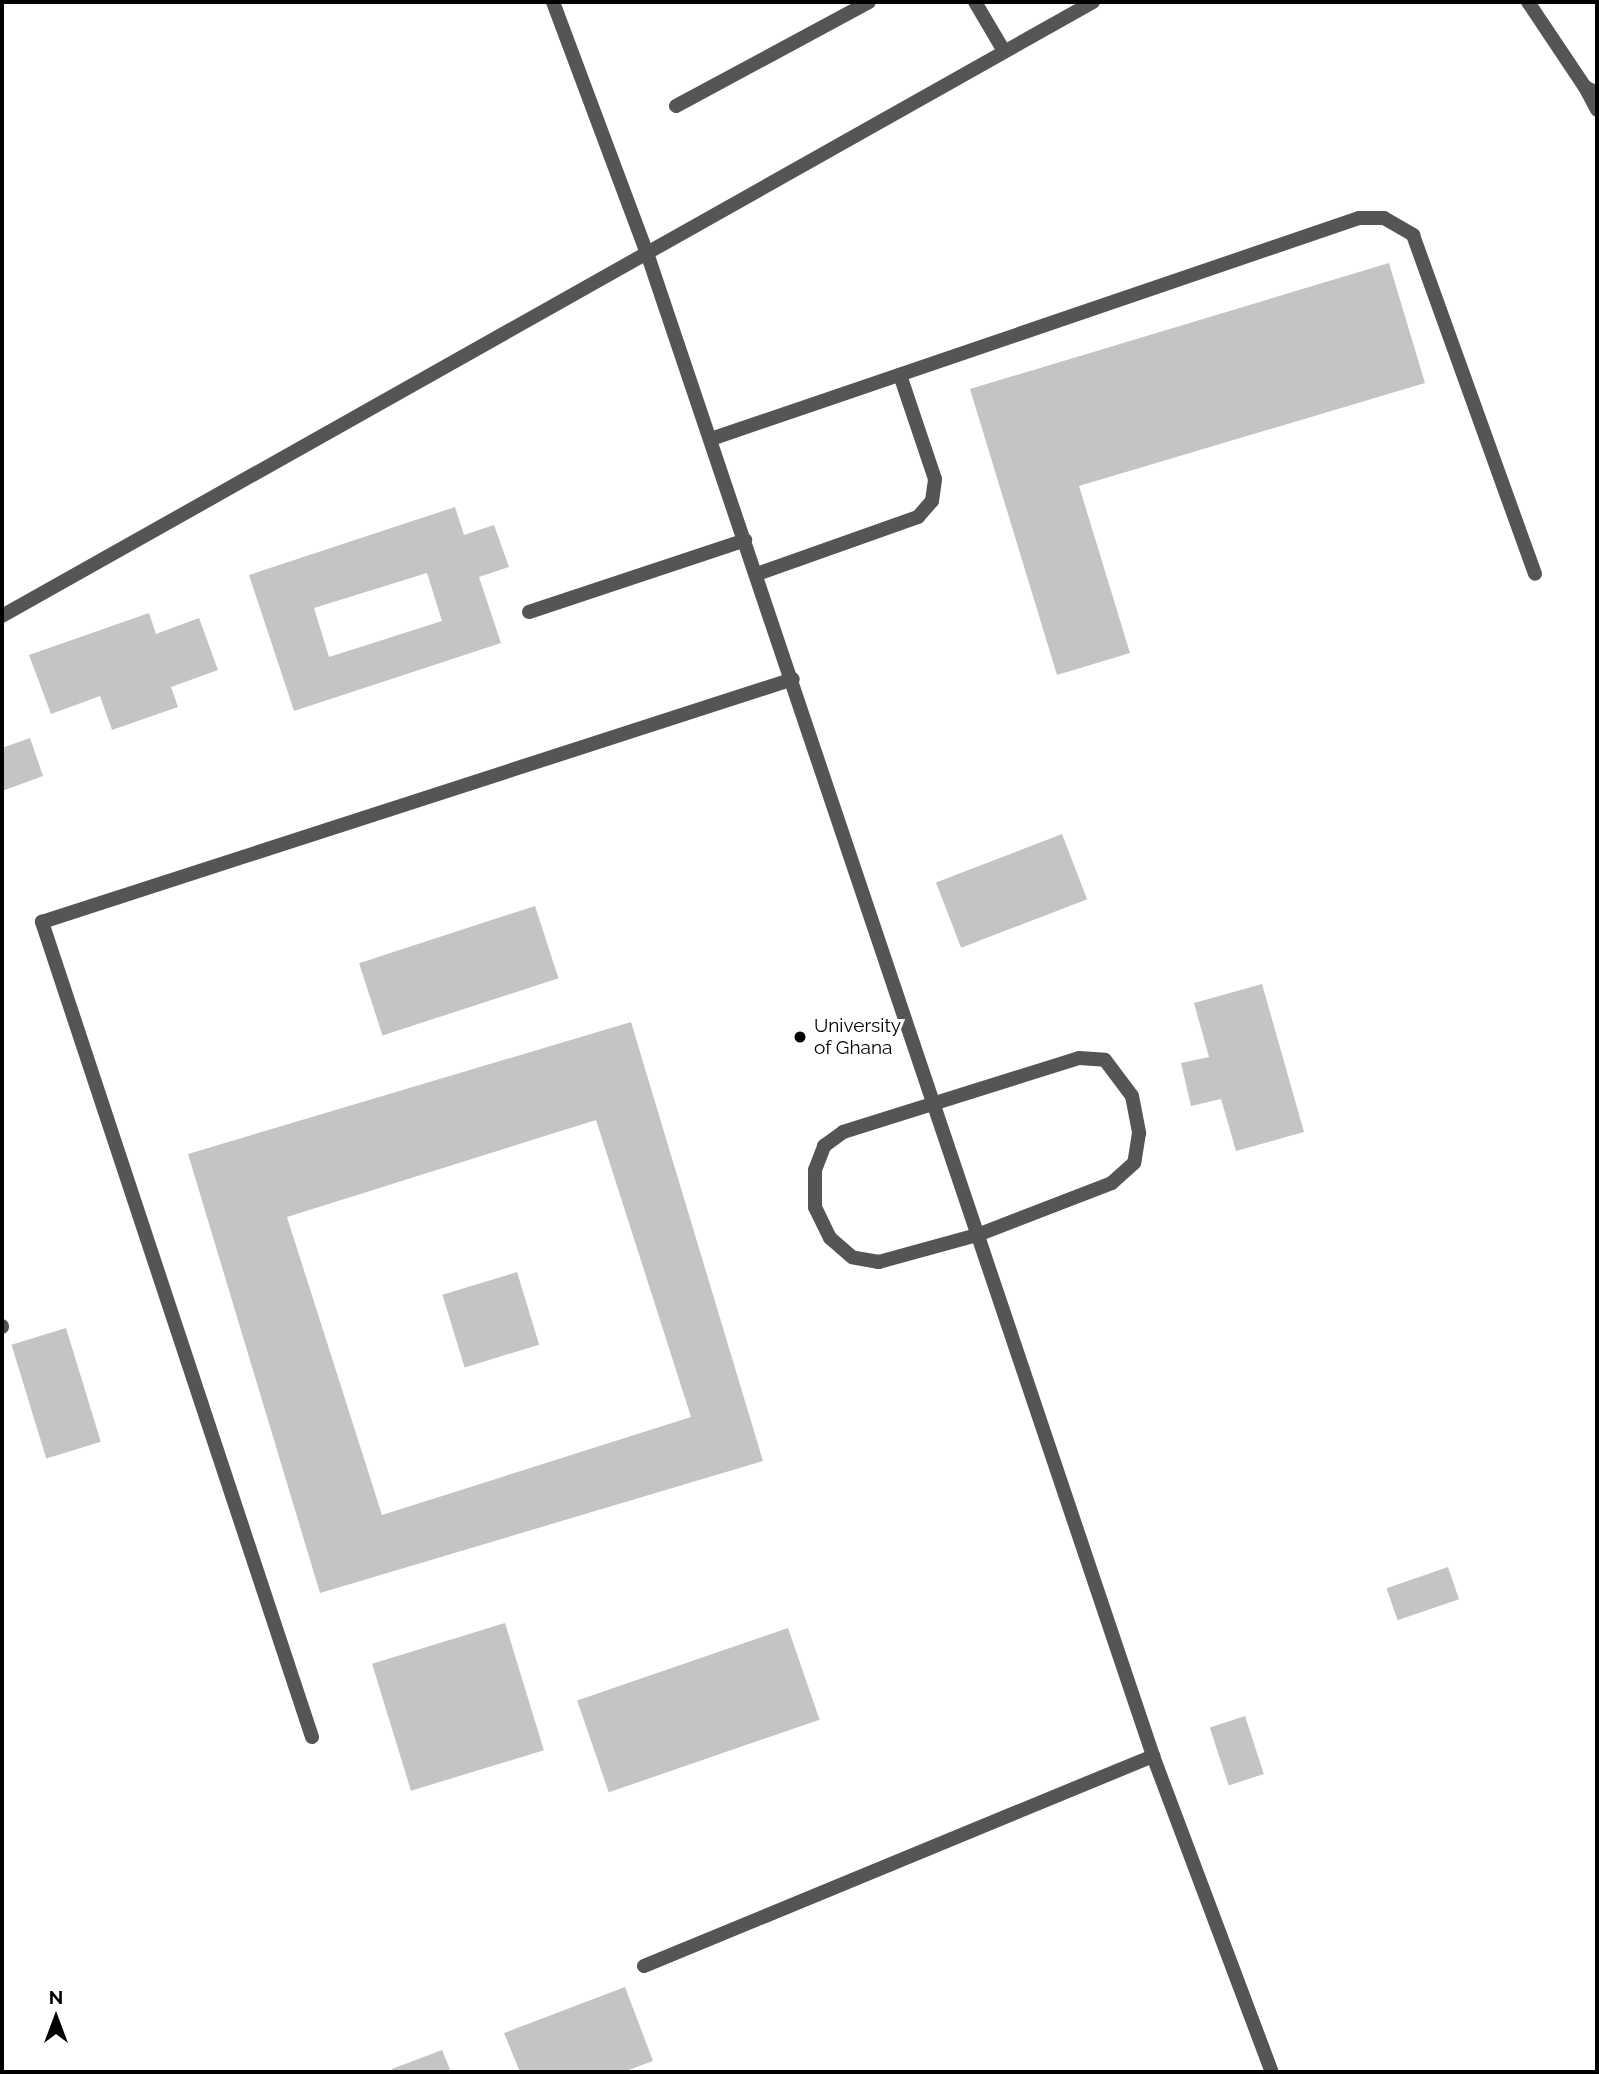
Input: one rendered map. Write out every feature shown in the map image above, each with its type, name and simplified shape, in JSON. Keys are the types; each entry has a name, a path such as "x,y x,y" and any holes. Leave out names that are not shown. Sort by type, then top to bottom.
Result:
{"street":[{"path":"553,2 647,253 757,573 1153,1756 1272,2072"},
{"path":"676,106 869,2"},
{"path":"975,2 1004,51"},
{"path":"2,616 1093,2"},
{"path":"1528,2 1591,90 1597,110"},
{"path":"711,439 1359,218 1384,218 1413,235 1535,574"},
{"path":"757,573 918,517 932,501 935,479 900,375"},
{"path":"529,612 745,540"},
{"path":"312,1737 42,922 793,679"},
{"path":"1079,1058 1105,1060 1132,1096 1139,1133 1135,1163 1112,1184 977,1235 879,1262 852,1257 830,1238 815,1207 815,1170 824,1146 843,1132 1079,1058"},
{"path":"644,1966 1153,1756"}],"building":[{"path":"1389,263 1425,383 1079,486 1130,653 1057,675 970,389"},
{"path":"455,507 464,535 494,525 509,567 479,577 501,643 294,711 249,575","holes":["427,573 442,621 329,657 314,608"]},
{"path":"149,613 156,634 199,618 218,670 171,687 178,707 112,730 100,696 51,714 29,655"},
{"path":"30,738 43,776 2,791 2,748"},
{"path":"1062,834 1087,899 961,948 936,882"},
{"path":"535,906 558,978 383,1035 359,963"},
{"path":"1262,984 1304,1132 1236,1151 1221,1099 1191,1106 1181,1063 1209,1057 1194,1003"},
{"path":"631,1022 763,1461 320,1593 188,1154","holes":["596,1120 691,1417 382,1515 287,1217"]},
{"path":"517,1272 539,1345 465,1367 442,1295"},
{"path":"66,1328 101,1442 46,1458 11,1345"},
{"path":"1448,1567 1459,1599 1398,1620 1387,1588"},
{"path":"505,1623 544,1750 411,1791 372,1664"},
{"path":"788,1628 820,1720 609,1792 577,1701"},
{"path":"1245,1716 1264,1774 1229,1785 1210,1727"},
{"path":"625,1987 653,2061 623,2072 520,2072 504,2033"},
{"path":"442,2050 451,2072 393,2072 392,2069"}],"place":[{"name":"University of Ghana","path":"800,1037"}]}
